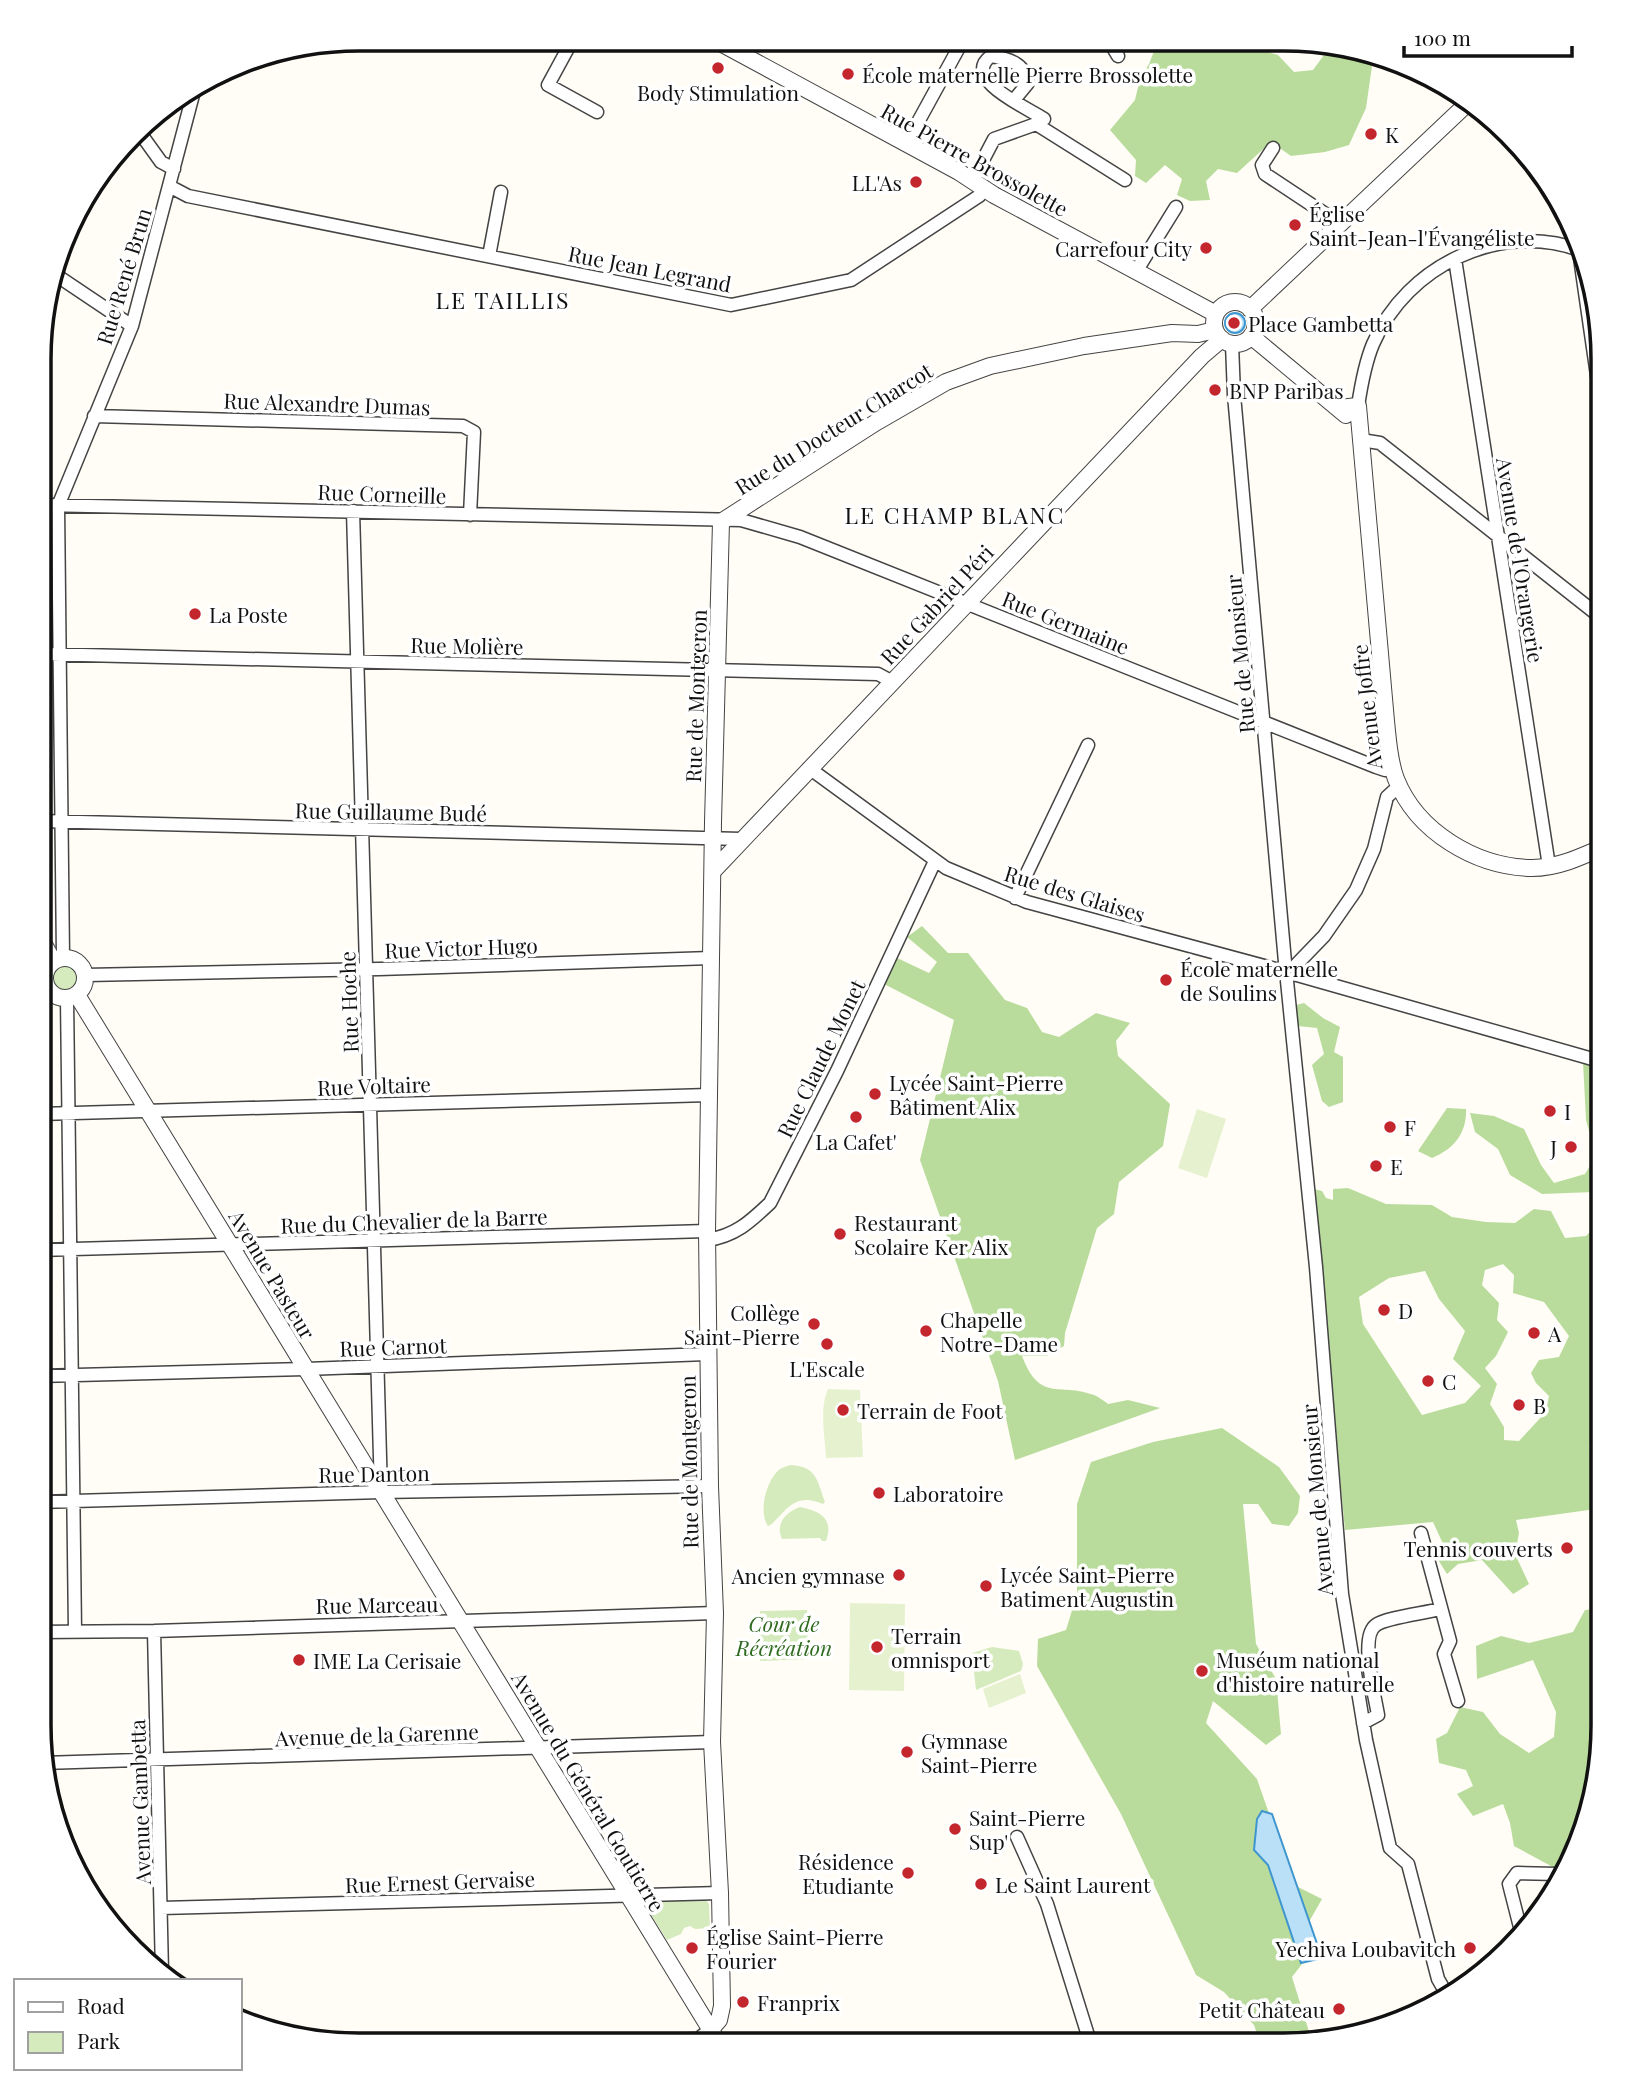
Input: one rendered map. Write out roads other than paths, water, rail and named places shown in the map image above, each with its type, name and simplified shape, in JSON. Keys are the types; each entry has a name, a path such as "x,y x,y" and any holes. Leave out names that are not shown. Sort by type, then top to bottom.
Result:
{"street":[{"path":"566,51 548,85 597,112"},
{"name":"Rue Pierre Brossolette","path":"739,51 978,185 1137,270 1221,332"},
{"path":"906,144 957,51"},
{"path":"1115,51 1118,56"},
{"path":"978,185 995,139 1044,119 1014,100"},
{"name":"Rue René Brun","path":"58,506 132,326 192,101"},
{"path":"1250,309 1462,108"},
{"path":"1036,124 1125,180"},
{"path":"144,138 162,162 174,169"},
{"path":"1273,148 1262,165 1265,174 1339,223"},
{"name":"Rue Jean Legrand","path":"169,186 188,196 732,305 851,280 979,196 978,185"},
{"path":"489,256 501,192"},
{"path":"1137,270 1176,207"},
{"path":"1339,408 1358,406 1372,346 1396,306 1412,286 1435,269 1473,250 1502,243 1570,245"},
{"name":"Avenue de l'Orangerie","path":"1455,259 1549,866"},
{"path":"61,278 132,326"},
{"path":"1235,302 1250,309 1255,326 1251,336 1242,342 1221,332 1224,305 1235,302"},
{"name":"Rue du Docteur Charcot","path":"721,522 903,406 958,377 990,366 1084,346 1172,334 1221,332"},
{"name":"Rue Gabriel Péri","path":"741,839 1196,362 1221,332"},
{"name":"Rue de Monsieur","path":"1221,332 1233,386 1289,970"},
{"path":"1251,336 1339,408 1360,434 1380,443 1591,609"},
{"name":"Avenue Joffre","path":"1358,406 1386,721 1393,768 1399,786 1427,823 1458,848 1498,863 1533,868 1577,859 1591,853"},
{"name":"Rue Alexandre Dumas","path":"94,416 463,426 474,432 470,515"},
{"path":"51,501 58,506 62,822 58,960 51,967"},
{"name":"Rue Corneille","path":"51,506 721,522"},
{"name":"Rue Hoche","path":"353,511 381,1492"},
{"name":"Rue Germaine","path":"721,522 740,520 785,531 1376,767 1385,770 1393,768"},
{"name":"Rue de Montgeron","path":"710,2029 719,2020 721,2013 720,1892 712,1742 715,1613 709,1486 707,1235 721,522"},
{"name":"Rue Molière","path":"51,655 878,674 891,681"},
{"path":"1015,898 1088,745"},
{"name":"Rue des Glaises","path":"808,768 946,868 1015,898 1289,970 1591,1058"},
{"path":"1289,970 1324,936 1356,890 1374,849 1387,797 1399,786"},
{"name":"Rue Guillaume Budé","path":"51,822 741,839"},
{"path":"713,871 741,839"},
{"name":"Rue Claude Monet","path":"707,1235 726,1237 752,1220 770,1203 837,1071 935,861"},
{"path":"51,951 58,960"},
{"name":"Rue Victor Hugo","path":"86,975 711,958"},
{"path":"58,960 75,960 86,975 84,986 72,997 67,1113 75,1631"},
{"name":"Avenue de Monsieur","path":"1289,970 1342,1594 1363,1723 1390,1848 1408,1864 1438,1979 1443,1988"},
{"path":"51,991 54,995 72,997"},
{"name":"Avenue Pasteur","path":"72,997 148,1111 432,1575"},
{"name":"Rue Voltaire","path":"51,1114 709,1094"},
{"name":"Rue du Chevalier de la Barre","path":"51,1250 707,1235"},
{"name":"Rue Carnot","path":"51,1376 707,1354"},
{"name":"Rue Danton","path":"51,1502 709,1486"},
{"path":"1421,1533 1450,1641 1444,1654 1458,1701"},
{"name":"Avenue du Général Goutierre","path":"432,1575 710,2029"},
{"path":"1363,1723 1378,1715 1367,1634 1376,1624 1440,1609"},
{"name":"Rue Marceau","path":"51,1632 154,1631 715,1613"},
{"name":"Avenue Gambetta","path":"154,1631 162,1962"},
{"name":"Avenue de la Garenne","path":"53,1763 712,1742"},
{"path":"1017,1837 1047,1904 1087,2033"},
{"path":"1519,1923 1509,1884 1517,1873 1553,1874"},
{"name":"Rue Ernest Gervaise","path":"161,1908 720,1892"},
{"path":"705,2033 710,2029 712,2033"}],"water":[{"path":"1235,313 1242,316 1245,323 1242,330 1235,333 1228,330 1225,323 1228,316"},
{"path":"1262,1811 1272,1814 1322,1958 1301,1963 1268,1865 1254,1850 1257,1819"}],"place":[{"name":"Body Stimulation","path":"718,68"},
{"name":"École maternelle Pierre Brossolette","path":"848,74"},
{"name":"K","path":"1371,134"},
{"name":"LL'As","path":"916,182"},
{"name":"Église Saint-Jean-l'Évangéliste","path":"1295,225"},
{"name":"Carrefour City","path":"1206,248"},
{"name":"Place Gambetta","path":"1234,323"},
{"name":"BNP Paribas","path":"1215,390"},
{"name":"La Poste","path":"195,614"},
{"name":"École maternelle de Soulins","path":"1166,980"},
{"name":"Lycée Saint-Pierre Bâtiment Alix","path":"875,1094"},
{"name":"I","path":"1550,1111"},
{"name":"La Cafet'","path":"856,1117"},
{"name":"F","path":"1390,1127"},
{"name":"J","path":"1571,1147"},
{"name":"E","path":"1376,1166"},
{"name":"Restaurant Scolaire Ker Alix","path":"840,1234"},
{"name":"D","path":"1384,1310"},
{"name":"Collège Saint-Pierre","path":"814,1324"},
{"name":"Chapelle Notre-Dame","path":"926,1331"},
{"name":"A","path":"1534,1333"},
{"name":"L'Escale","path":"827,1344"},
{"name":"C","path":"1428,1381"},
{"name":"B","path":"1519,1405"},
{"name":"Terrain de Foot","path":"843,1410"},
{"name":"Laboratoire","path":"879,1493"},
{"name":"Tennis couverts","path":"1567,1548"},
{"name":"Ancien gymnase","path":"899,1575"},
{"name":"Lycée Saint-Pierre Batiment Augustin","path":"986,1586"},
{"name":"Terrain omnisport","path":"877,1647"},
{"name":"IME La Cerisaie","path":"299,1660"},
{"name":"Muséum national d'histoire naturelle","path":"1202,1671"},
{"name":"Gymnase Saint-Pierre","path":"907,1752"},
{"name":"Saint-Pierre Sup'","path":"955,1829"},
{"name":"Résidence Etudiante","path":"908,1873"},
{"name":"Le Saint Laurent","path":"981,1884"},
{"name":"Église Saint-Pierre Fourier","path":"692,1948"},
{"name":"Yechiva Loubavitch","path":"1470,1948"},
{"name":"Franprix","path":"743,2002"},
{"name":"Petit Château","path":"1339,2009"}],"district":[{"name":"LE TAILLIS","path":"503,299"},
{"name":"LE CHAMP BLANC","path":"955,514"}],"park label":[{"name":"Cour de Récréation","path":"784,1635"}]}
